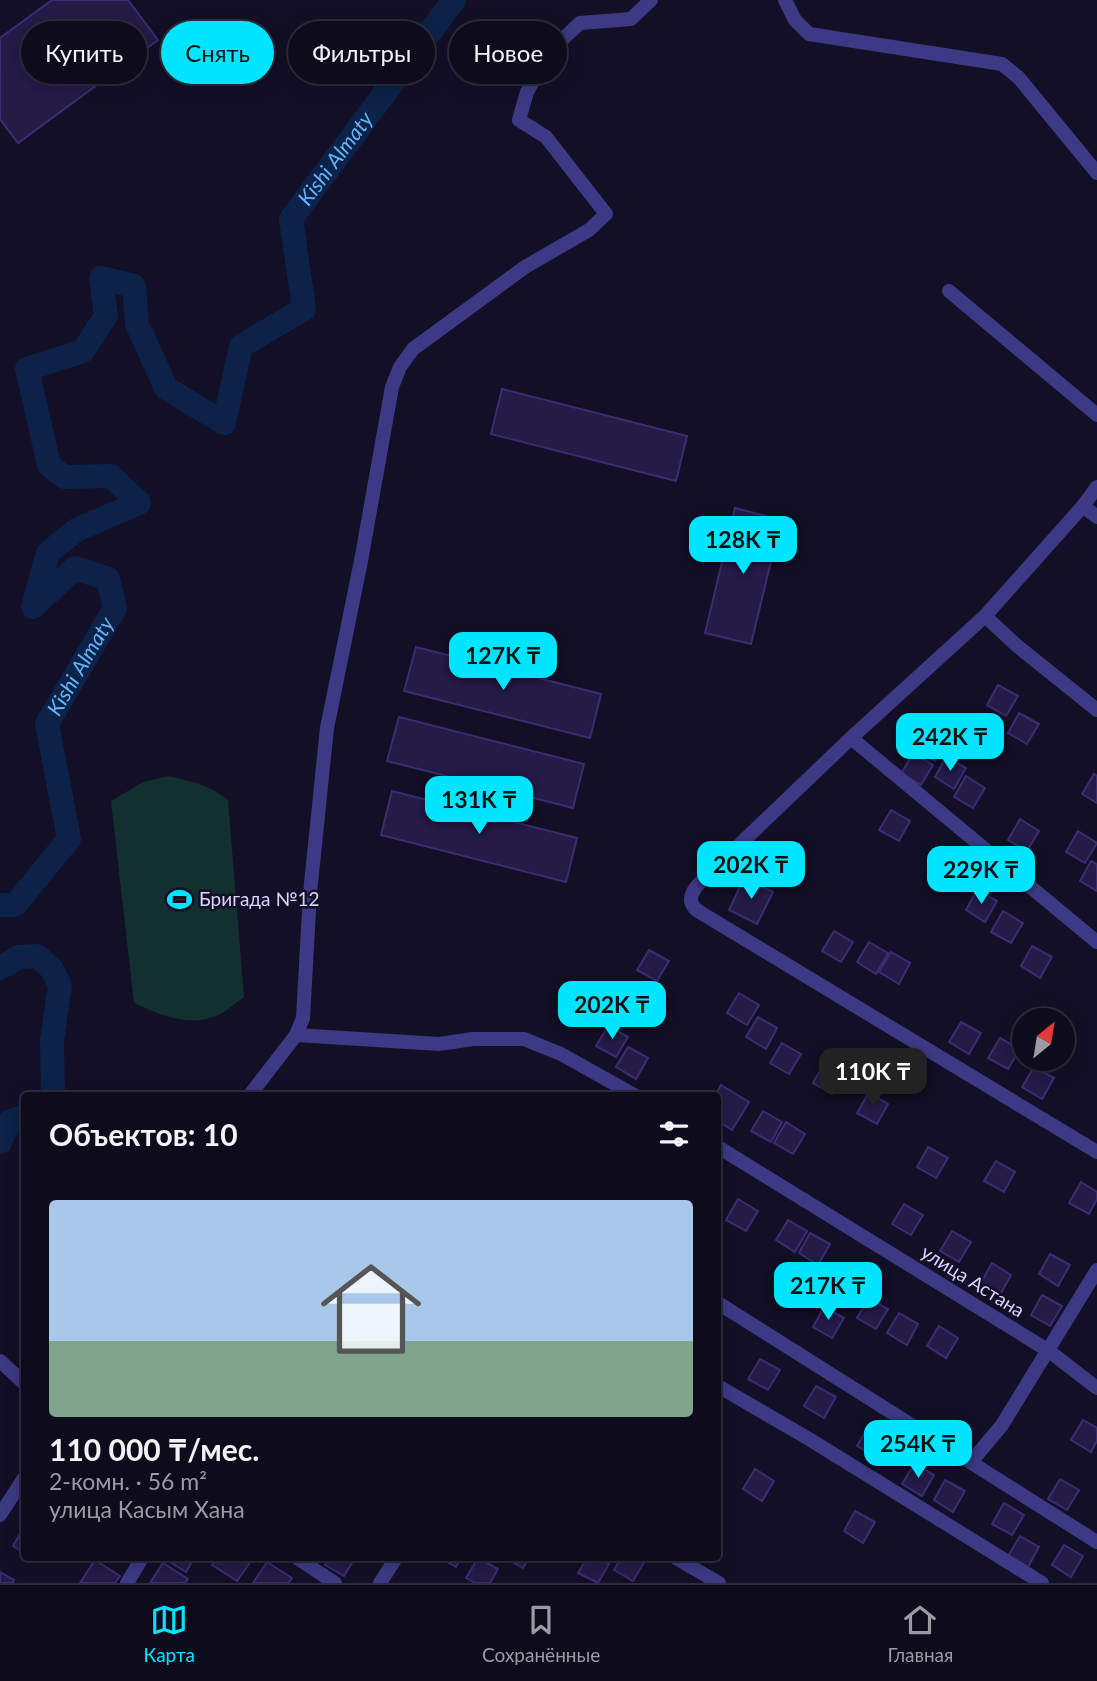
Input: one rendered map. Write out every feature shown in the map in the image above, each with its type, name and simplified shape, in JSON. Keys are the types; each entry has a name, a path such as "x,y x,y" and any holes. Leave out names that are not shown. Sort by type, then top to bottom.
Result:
{"street":[{"path":"252,1092 296,1035 303,1018 310,893 327,728 361,561 392,387 400,367 413,349 525,267 589,230 606,214 546,137 519,120 527,92 550,51 580,23 631,19 651,0"},
{"path":"785,0 794,20 809,34 1002,64 1019,78 1097,173"},
{"path":"949,291 1097,415"},
{"path":"1097,487 985,616 695,887 690,900 692,907 698,911 1097,1152"},
{"path":"1083,506 1097,517"},
{"path":"985,616 1016,645 1097,710"},
{"path":"852,738 1097,942"},
{"path":"296,1035 439,1044 473,1039 524,1039 561,1054 629,1092"},
{"name":"улица Астана","path":"721,1149 1049,1351 1097,1388"},
{"path":"971,1462 1002,1425 1097,1270"},
{"path":"721,1305 1097,1542"},
{"path":"0,1361 21,1380"},
{"path":"721,1388 1042,1583"},
{"path":"0,1515 21,1483"},
{"path":"127,1583 140,1561"},
{"path":"302,1561 335,1583"},
{"path":"380,1583 394,1561"},
{"path":"681,1561 719,1583"}],"green space":[{"name":"Бригада №12","path":"168,776 207,787 228,800 244,997 216,1016 195,1021 174,1018 134,1003 111,801 143,782"}],"building":[{"path":"52,0 128,0 144,21 23,21"},
{"path":"21,23 21,84 98,84 18,143 0,119 0,38"},
{"path":"147,25 158,40 147,48"},
{"path":"502,389 687,436 676,481 491,434"},
{"path":"735,508 781,520 751,644 705,633"},
{"path":"416,647 601,694 590,738 404,691"},
{"path":"998,685 1018,696 1006,716 987,705"},
{"path":"1019,713 1039,724 1027,744 1008,733"},
{"path":"399,717 584,764 573,808 387,761"},
{"path":"927,730 946,741 935,761 915,750"},
{"path":"913,753 933,765 921,785 901,774"},
{"path":"946,757 966,768 954,789 935,777"},
{"path":"1094,774 1097,776 1097,803 1082,794"},
{"path":"966,776 985,788 973,808 954,797"},
{"path":"392,791 577,838 566,882 381,835"},
{"path":"891,810 910,821 899,841 879,830"},
{"path":"1020,819 1039,831 1027,851 1008,840"},
{"path":"1078,831 1097,843 1085,863 1066,852"},
{"path":"1091,861 1097,864 1097,891 1080,881"},
{"path":"744,878 773,892 757,924 729,910"},
{"path":"977,890 997,901 985,922 966,910"},
{"path":"1003,911 1023,923 1011,943 991,932"},
{"path":"834,931 853,942 841,962 822,951"},
{"path":"869,942 888,953 876,974 857,962"},
{"path":"1032,946 1052,957 1040,978 1021,966"},
{"path":"649,950 669,961 657,981 637,970"},
{"path":"891,952 910,963 899,984 879,972"},
{"path":"739,993 759,1005 747,1025 727,1013"},
{"path":"758,1017 777,1028 766,1049 746,1037"},
{"path":"961,1022 981,1033 969,1054 949,1042"},
{"path":"608,1026 628,1037 616,1057 596,1046"},
{"path":"1000,1038 1012,1045 1012,1062 1008,1069 988,1058"},
{"path":"782,1043 801,1054 789,1074 770,1063"},
{"path":"628,1047 648,1058 636,1079 616,1067"},
{"path":"862,1051 881,1062 870,1082 850,1071"},
{"path":"825,1062 844,1074 832,1094 813,1083"},
{"path":"1032,1071 1041,1071 1054,1078 1042,1099 1022,1087"},
{"path":"721,1085 749,1102 732,1130 721,1123 721,1092 717,1092"},
{"path":"869,1092 888,1104 877,1124 857,1113"},
{"path":"763,1111 782,1122 771,1142 751,1131"},
{"path":"786,1122 805,1134 793,1154 774,1143"},
{"path":"928,1147 948,1158 936,1178 917,1167"},
{"path":"996,1161 1015,1172 1004,1192 984,1181"},
{"path":"1081,1182 1097,1192 1097,1199 1089,1214 1069,1203"},
{"path":"738,1199 758,1211 746,1231 726,1220"},
{"path":"904,1204 923,1215 911,1235 892,1224"},
{"path":"788,1220 807,1231 795,1252 776,1240"},
{"path":"952,1231 971,1242 959,1262 940,1251"},
{"path":"810,1233 830,1244 818,1265 799,1253"},
{"path":"1050,1254 1070,1265 1058,1286 1039,1274"},
{"path":"992,1263 1011,1275 1000,1295 980,1284"},
{"path":"1042,1295 1062,1306 1050,1326 1031,1315"},
{"path":"869,1298 888,1309 876,1329 857,1318"},
{"path":"824,1307 844,1318 832,1338 813,1327"},
{"path":"899,1313 918,1324 907,1345 887,1333"},
{"path":"939,1326 958,1338 946,1358 927,1346"},
{"path":"760,1359 780,1370 768,1390 748,1379"},
{"path":"816,1386 836,1397 824,1418 804,1406"},
{"path":"1083,1420 1097,1428 1097,1441 1091,1452 1071,1440"},
{"path":"869,1425 889,1437 877,1457 857,1446"},
{"path":"914,1464 934,1475 922,1496 902,1484"},
{"path":"755,1469 774,1481 762,1501 743,1489"},
{"path":"1060,1479 1079,1490 1067,1510 1048,1499"},
{"path":"945,1480 965,1491 953,1512 934,1500"},
{"path":"1004,1503 1024,1515 1012,1535 992,1524"},
{"path":"855,1511 875,1522 863,1543 844,1531"},
{"path":"21,1532 21,1551 13,1546"},
{"path":"1020,1536 1039,1547 1028,1567 1008,1556"},
{"path":"1064,1545 1083,1556 1071,1577 1052,1565"},
{"path":"94,1561 120,1576 115,1583 80,1583"},
{"path":"169,1561 192,1561 186,1572"},
{"path":"215,1561 251,1561 237,1581 212,1565"},
{"path":"327,1561 353,1561 344,1576 325,1565"},
{"path":"445,1561 459,1561 456,1567"},
{"path":"476,1561 483,1561 498,1569 490,1583 475,1583 466,1578"},
{"path":"510,1561 527,1561 523,1568"},
{"path":"585,1561 604,1561 609,1564 598,1583 578,1573"},
{"path":"619,1561 645,1561 633,1581 614,1570"},
{"path":"267,1562 292,1578 288,1583 253,1583"},
{"path":"163,1563 188,1579 185,1583 150,1583"},
{"path":"0,1572 14,1580 13,1583 0,1583"}],"waterway":[{"name":"Kіshі Almaty","path":"0,905 15,905 69,839 47,724 115,608 108,579 75,568 33,607 48,553 76,530 139,503 111,476 64,477 49,465 27,369 83,351 106,316 101,278 134,286 137,324 166,388 224,423 241,346 304,309 291,219 454,0"},
{"name":"Kіshі Almaty","path":"0,968 19,957 37,956 52,969 60,986 52,1040 53,1092"},
{"name":"Kіshі Almaty","path":"0,1142 10,1121 21,1118"}],"place":[{"name":"Бригада №12","path":"179,899"}]}
